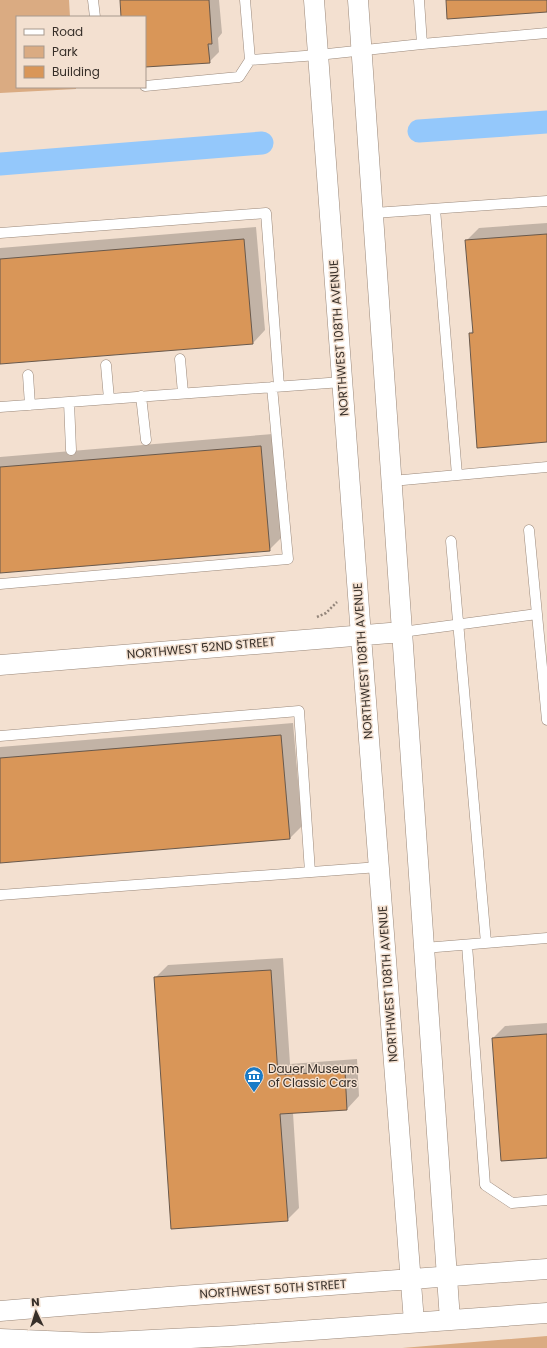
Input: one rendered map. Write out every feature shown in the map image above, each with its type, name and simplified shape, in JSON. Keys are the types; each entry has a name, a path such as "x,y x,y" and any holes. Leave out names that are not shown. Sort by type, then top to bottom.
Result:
{"street":[{"name":"NORTHWEST 108TH AVENUE","path":"314,0 414,1322"},
{"path":"358,0 363,50 450,1320"},
{"name":"NORTHWEST 52ND STREET","path":"0,664 402,632"},
{"name":"NORTHWEST 50TH STREET","path":"0,1312 168,1297 547,1269"},
{"path":"0,1339 93,1343 230,1336 547,1313"}],"lane":[{"path":"93,0 95,16"},
{"path":"146,86 239,77 250,60 245,0"},
{"path":"419,0 422,44"},
{"path":"250,60 547,33"},
{"path":"374,213 547,201"},
{"path":"434,209 457,475"},
{"path":"0,233 266,213 288,559 0,584"},
{"path":"180,358 183,393"},
{"path":"106,366 109,399"},
{"path":"28,375 30,405"},
{"path":"0,407 342,382"},
{"path":"142,396 146,440"},
{"path":"68,402 70,450"},
{"path":"392,481 547,467"},
{"path":"529,530 547,720"},
{"path":"451,541 486,943"},
{"path":"402,632 537,614"},
{"path":"0,736 299,711 310,872"},
{"path":"0,895 379,867"},
{"path":"424,948 547,938"},
{"path":"467,945 485,1185 512,1203 547,1200"}],"green space":[{"path":"0,0 69,0 70,16 16,16 16,88 76,89 0,93"},
{"path":"547,1336 547,1348 402,1348"}],"building":[{"path":"120,0 209,0 212,44 208,44 210,63 146,67 146,16 121,16"},
{"path":"446,0 547,0 547,12 447,19"},
{"path":"547,234 547,442 477,448 469,333 473,333 465,240"},
{"path":"244,239 253,344 0,364 0,259"},
{"path":"261,446 270,551 0,573 0,467"},
{"path":"281,735 290,839 0,863 0,758"},
{"name":"Dauer Museum of Classic Cars","path":"271,970 278,1075 345,1071 347,1110 280,1114 288,1221 171,1229 154,977"},
{"path":"547,1034 547,1158 501,1161 492,1038"}],"waterway":[{"path":"419,131 547,122"},
{"path":"0,164 262,143"}],"place":[{"name":"Dauer Museum of Classic Cars","path":"254,1093"}]}
